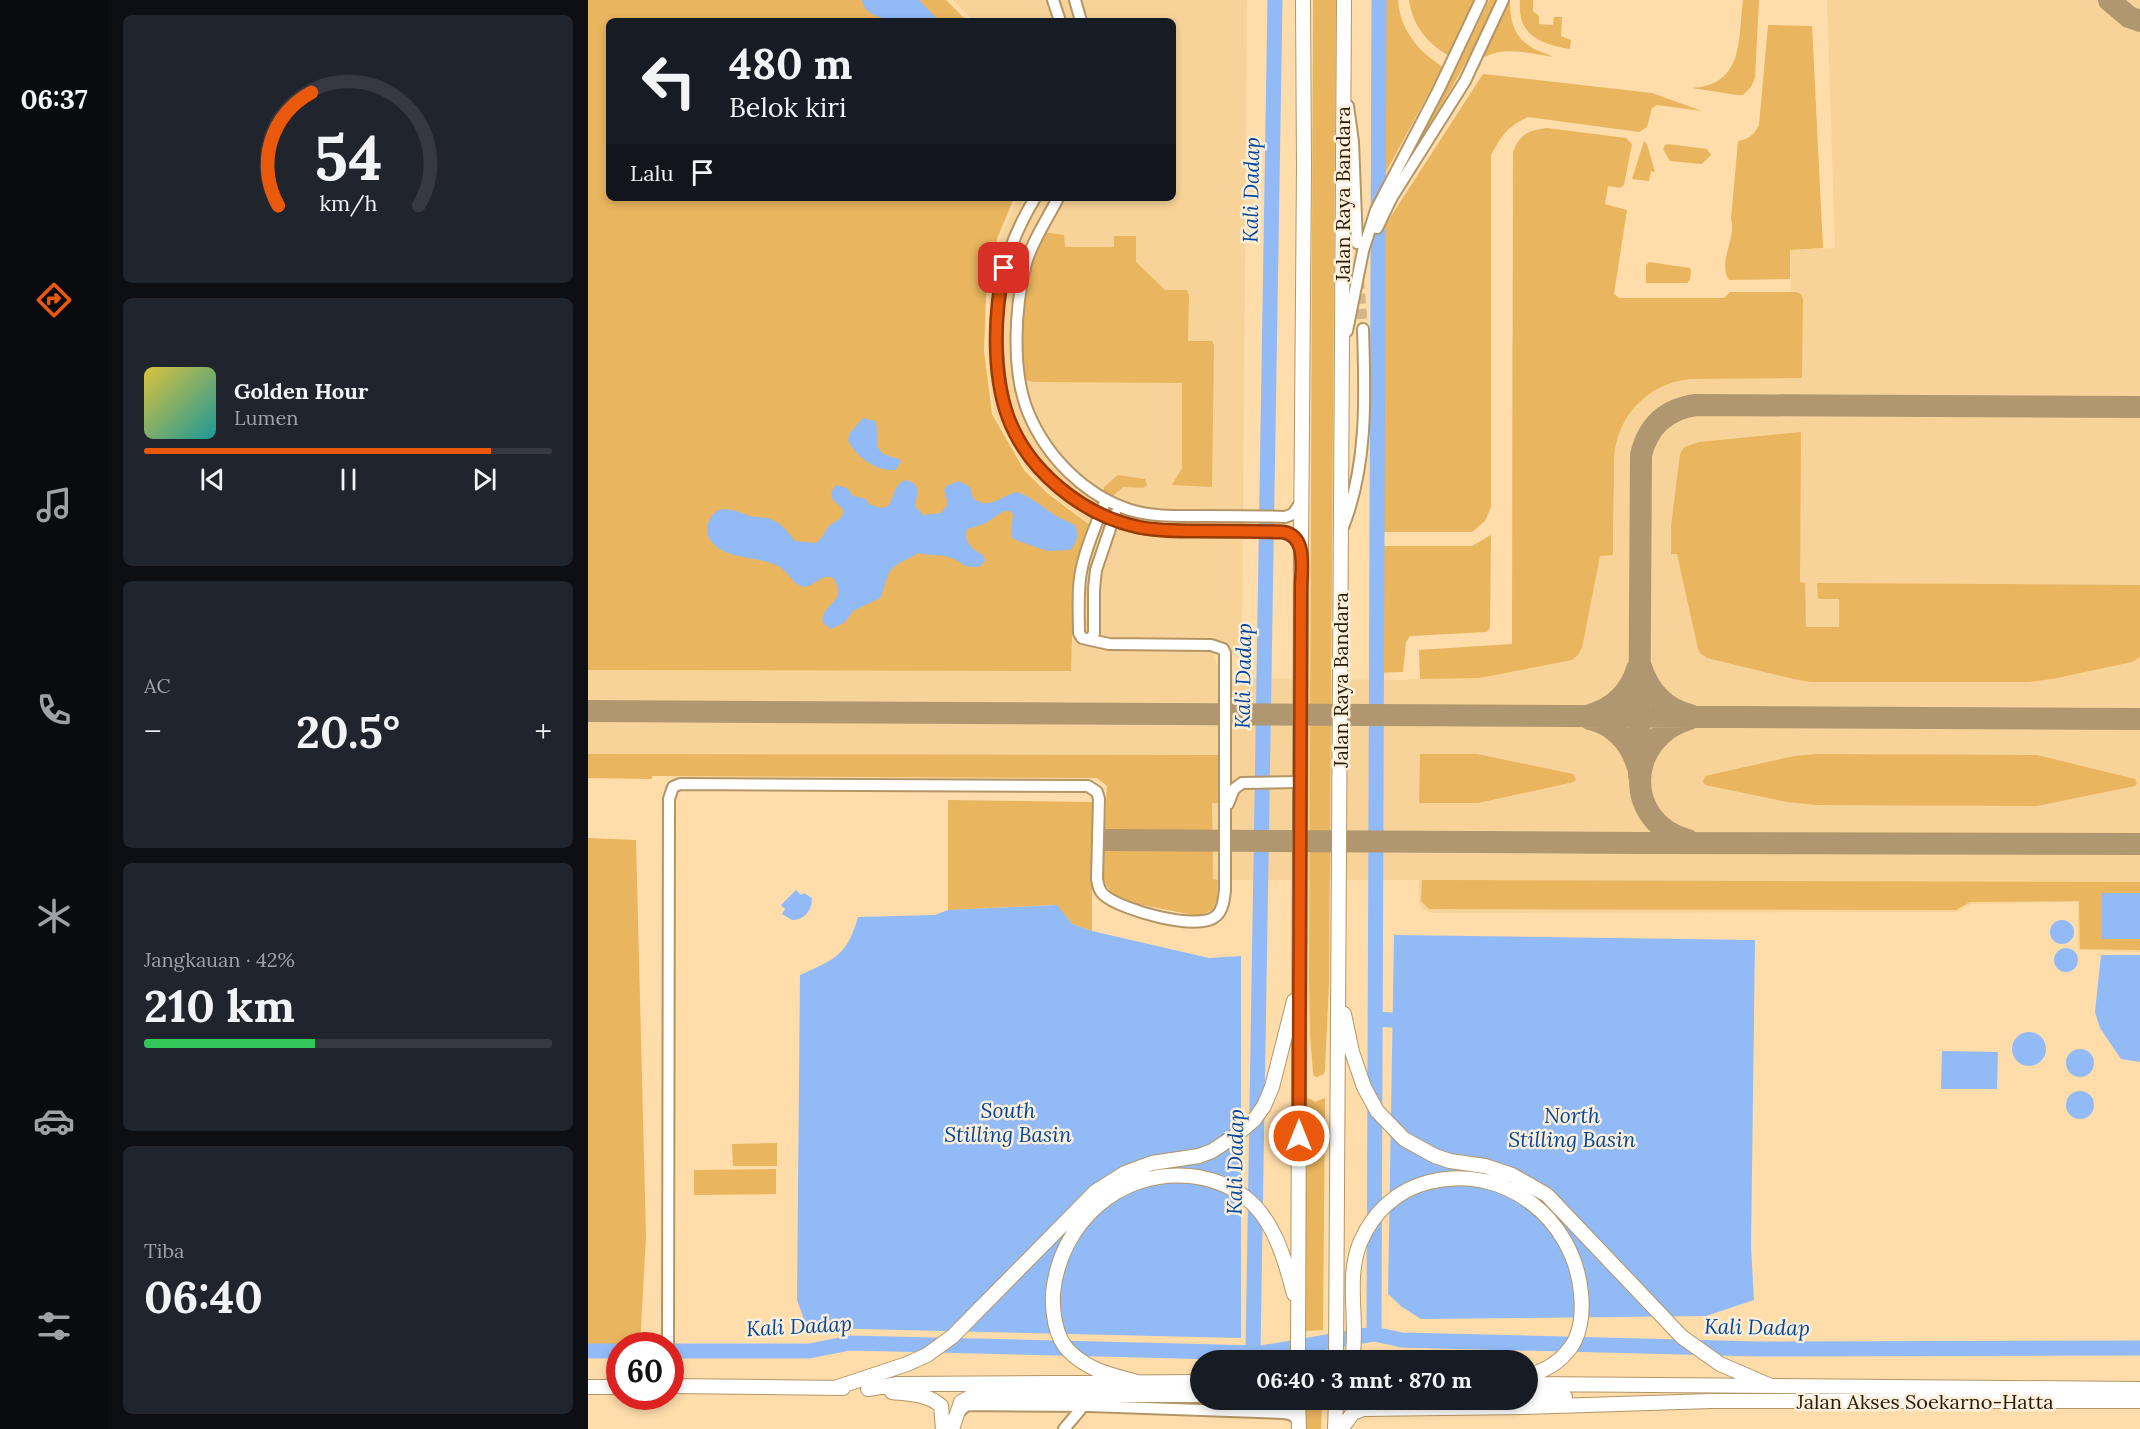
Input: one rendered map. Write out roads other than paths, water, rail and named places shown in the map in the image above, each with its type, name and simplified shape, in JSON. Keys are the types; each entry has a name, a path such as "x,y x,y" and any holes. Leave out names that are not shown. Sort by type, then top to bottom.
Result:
{"main road":[{"name":"Jalan Raya Bandara","path":"1298,1350 1303,0"},
{"name":"Jalan Raya Bandara","path":"1336,1350 1344,0"},
{"path":"1338,977 1352,1052 1368,1095 1377,1111 1404,1139 1435,1156 1450,1161 1485,1166 1512,1175 1547,1195 1682,1336 1720,1364 1771,1386"},
{"path":"835,1388 907,1364 927,1355 953,1336 1095,1192 1125,1173 1141,1167 1163,1161 1192,1158 1212,1151 1245,1128 1264,1106 1272,1087 1300,978"},
{"path":"1137,1388 1102,1373 1079,1360 1066,1348 1053,1310 1056,1273 1075,1230 1110,1196 1124,1188 1151,1177 1178,1175 1208,1179 1232,1189 1251,1203 1263,1217 1282,1254 1298,1321"},
{"path":"1352,1350 1353,1267 1360,1244 1372,1220 1389,1201 1419,1185 1442,1179 1466,1178 1498,1184 1512,1190 1540,1209 1568,1245 1576,1264 1582,1303 1576,1336 1566,1353 1538,1373"},
{"path":"952,1429 961,1402 974,1395 1137,1388 1190,1383"},
{"path":"868,1389 898,1384 1137,1388 1190,1394"},
{"name":"Jalan Akses Soekarno-Hatta","path":"1538,1384 1623,1387 2140,1389"},
{"path":"684,1386 868,1389 928,1397 941,1406 943,1429"},
{"path":"588,1387 606,1387"},
{"path":"1538,1397 1711,1401"},
{"path":"1337,1427 1353,1413 1363,1409 1711,1401"},
{"name":"Jalan Akses Soekarno-Hatta","path":"1711,1401 2140,1401"},
{"path":"1336,1410 1337,1427"},
{"path":"1337,1427 1341,1410"}],"street":[{"path":"1053,0 1059,18"},
{"path":"1075,0 1081,18"},
{"path":"1356,281 1426,113 1481,0"},
{"path":"1341,370 1356,281 1368,231 1402,170 1465,81 1503,0"},
{"path":"1342,68 1353,142 1357,243"},
{"path":"1033,201 1015,235 1007,256 998,301 998,364 1004,405 1014,431 1039,466 1075,500 1100,514 1140,528 1283,532 1295,537 1301,548"},
{"path":"1056,201 1033,243 1022,281 1017,321 1018,365 1027,411 1052,452 1078,481 1097,496 1142,513 1166,516 1284,517 1293,514 1302,501"},
{"path":"1340,534 1353,502 1363,445 1363,329"},
{"path":"668,1332 669,799 673,787 680,784 1088,786 1097,792 1100,799 1096,879 1103,895 1154,916 1199,922 1215,917 1222,907 1225,890 1226,663 1223,649 1211,645 1109,644 1084,639 1079,633 1079,589 1087,548 1106,500"},
{"path":"1091,639 1094,633 1096,570 1118,505"},
{"path":"1225,815 1234,789 1242,783 1300,782"},
{"path":"956,1414 967,1405 1089,1406 1284,1413 1290,1414 1298,1424"},
{"path":"1064,1429 1080,1410"}],"water":[{"path":"862,0 919,0 936,18 883,18 865,8"},
{"path":"863,418 875,421 877,444 880,451 901,462 895,470 880,468 867,462 851,446 848,440 850,433"},
{"path":"906,480 916,487 915,506 923,515 941,513 948,504 944,490 946,486 959,481 970,487 973,498 979,502 990,503 1017,492 1026,496 1076,526 1076,542 1070,550 1047,551 1013,539 1011,534 1013,514 1010,511 1004,511 984,524 967,529 966,539 984,556 985,561 979,567 965,565 945,556 919,553 894,567 888,575 880,598 853,611 845,622 831,629 823,623 823,618 824,613 837,598 838,588 832,578 823,578 809,586 802,586 778,566 725,552 711,541 708,535 707,526 711,517 716,512 726,509 769,519 782,526 795,541 816,543 829,526 840,519 843,514 844,511 833,500 831,494 836,485 847,488 853,496 866,499 869,504 885,507 889,504 896,489"},
{"path":"796,890 801,895 804,893 812,898 812,903 804,916 792,920 782,914 785,909 781,905"},
{"path":"2102,893 2140,893 2140,939 2102,939"},
{"name":"South Stilling Basin","path":"1057,905 1072,924 1092,931 1209,958 1241,956 1241,1338 819,1328 806,1325 797,1300 800,975 838,955 849,940 858,917 935,915 948,910"},
{"path":"2062,920 2071,923 2074,932 2071,941 2062,944 2053,941 2050,932 2053,923"},
{"name":"North Stilling Basin","path":"1394,935 1755,940 1751,1247 1754,1300 1706,1316 1421,1319 1402,1307 1388,1294"},
{"path":"2066,948 2075,951 2078,960 2075,969 2066,972 2057,969 2054,960 2057,951"},
{"path":"2101,955 2140,955 2140,1062 2121,1059 2100,1028 2095,1012"},
{"path":"2029,1032 2041,1037 2046,1049 2041,1061 2029,1066 2017,1061 2012,1049 2017,1037"},
{"path":"2080,1049 2090,1053 2094,1063 2090,1073 2080,1077 2070,1073 2066,1063 2070,1053"},
{"path":"1942,1051 1998,1052 1997,1089 1941,1089"},
{"path":"2080,1091 2090,1095 2094,1105 2090,1115 2080,1119 2070,1115 2066,1105 2070,1095"}],"waterway":[{"name":"Kali Dadap","path":"1253,1350 1275,0"},
{"name":"Kali Dadap","path":"1374,1334 1379,0"},
{"name":"Kali Dadap","path":"1375,1019 1392,1020"},
{"name":"Kali Dadap","path":"684,1351 809,1351 850,1343 1261,1353 1374,1334 1402,1340 1759,1349 2140,1348"},
{"name":"Kali Dadap","path":"588,1351 606,1351"}],"tunnel":[{"path":"1359,279 1363,329"}]}
